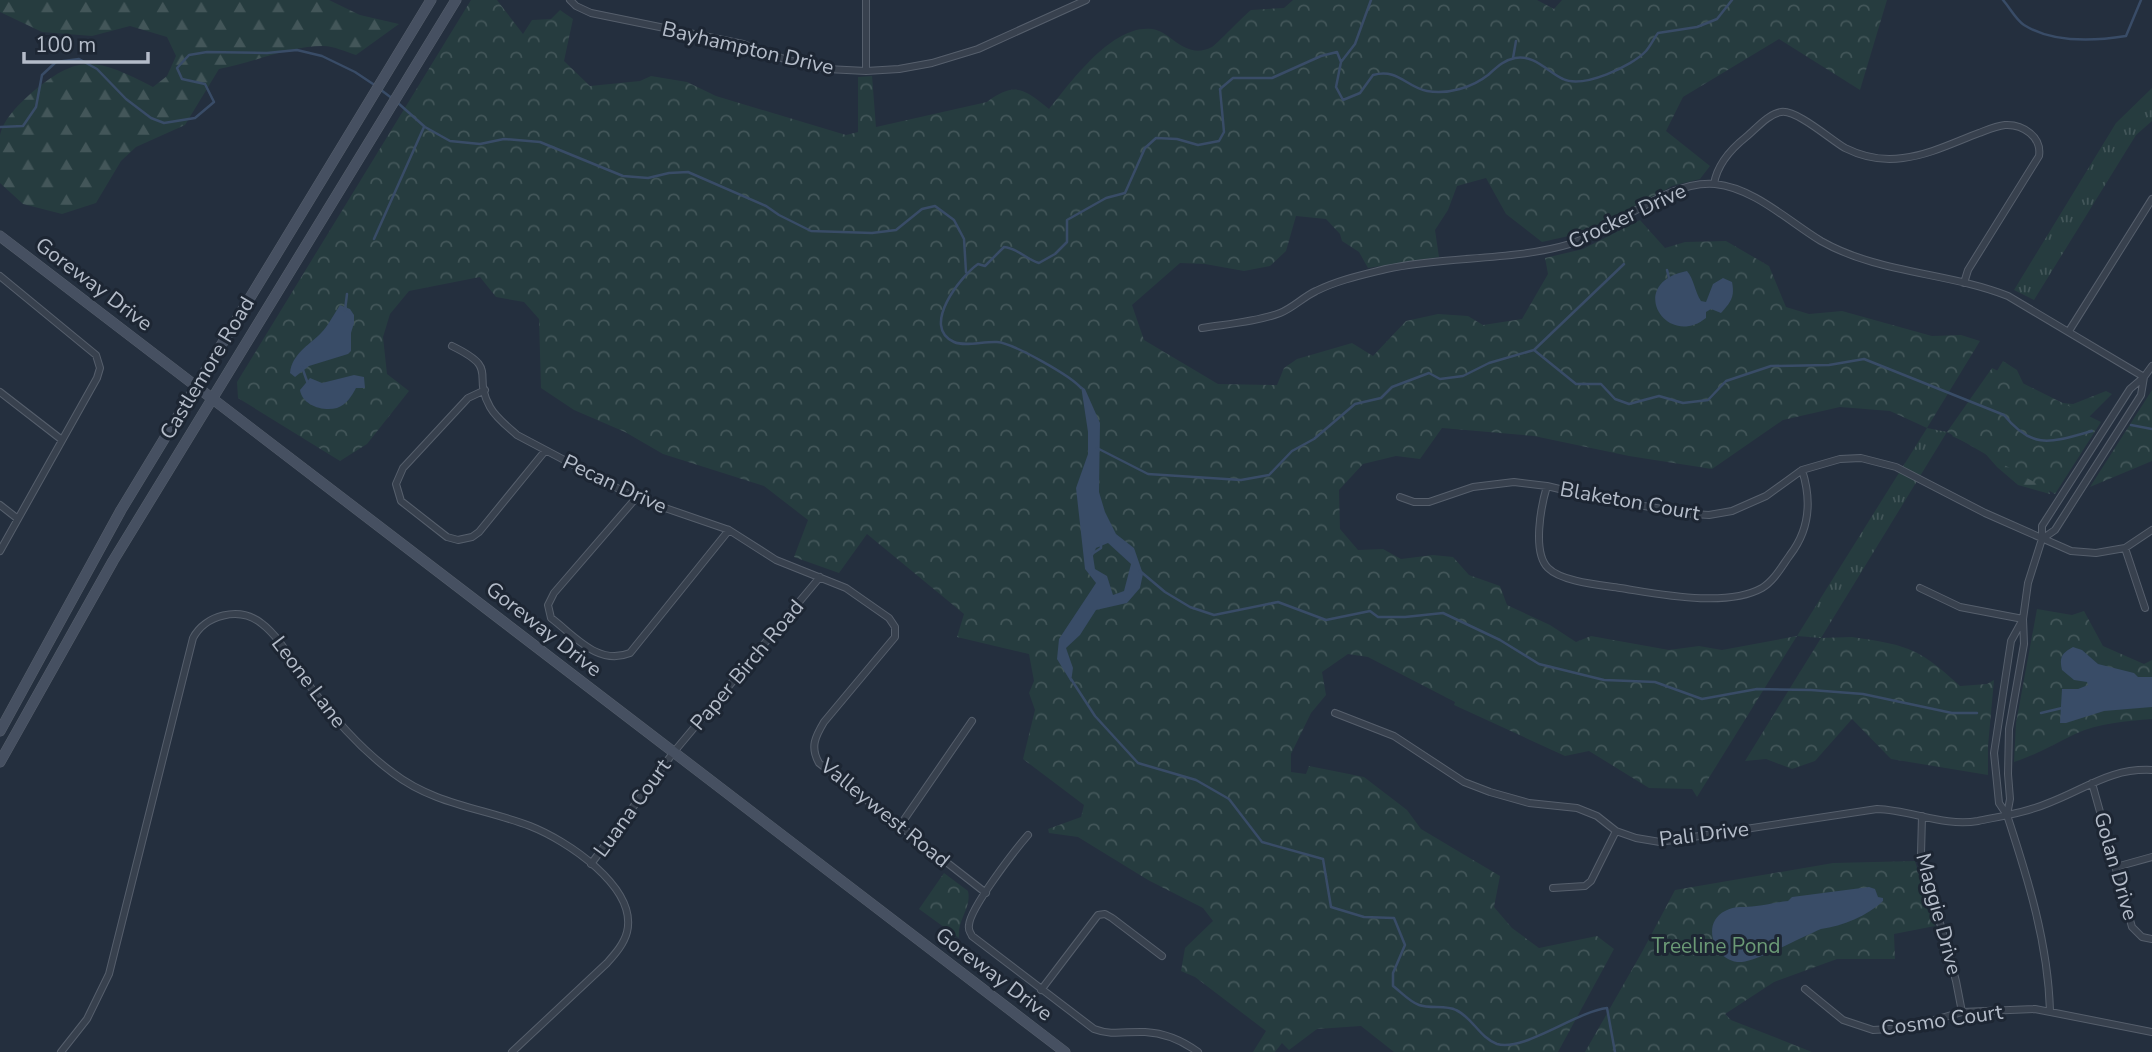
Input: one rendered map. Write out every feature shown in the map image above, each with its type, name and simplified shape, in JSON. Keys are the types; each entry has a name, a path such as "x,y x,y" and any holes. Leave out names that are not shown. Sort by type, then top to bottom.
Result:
{"main road":[{"name":"Castlemore Road","path":"0,731 121,510 431,0"},
{"name":"Castlemore Road","path":"0,762 113,561 456,0"},
{"name":"Goreway Drive","path":"0,236 1065,1052"}],"street":[{"name":"Bayhampton Drive","path":"570,0 591,13 743,44 787,60 827,69 866,71 910,67 978,49 1086,0"},
{"path":"866,0 866,71"},
{"path":"1714,184 1716,172 1738,143 1782,111 1794,114 1853,151 1871,157 1892,159 1915,156 1997,127 2017,126 2037,138 2039,156 1968,270 1964,283"},
{"name":"Crocker Drive","path":"1202,328 1275,314 1320,289 1367,273 1565,245 1610,227 1674,190 1714,184 1752,197 1845,252 1890,267 1964,283 2008,296 2144,377"},
{"path":"2069,331 2152,199"},
{"path":"0,276 99,358 100,372 0,551"},
{"name":"Pecan Drive","path":"452,346 477,360 482,368 490,406 501,421 517,435 636,498 729,530 769,556 820,577"},
{"path":"2007,815 2010,799 2009,729 2024,644 2023,619 2031,571 2042,540 2042,526 2130,389 2152,366"},
{"path":"2042,540 2054,530 2141,395 2144,377"},
{"path":"485,390 468,398 403,468 396,484 401,501 447,537 458,540 472,537 479,533 545,451"},
{"path":"0,393 62,440"},
{"name":"Blaketon Court","path":"1400,498 1429,502 1473,487 1514,482 1547,486 1601,499 1693,514 1709,514 1732,510 1766,496 1802,470 1850,458 1879,461 2042,540 2077,552 2096,553 2124,548"},
{"path":"1547,486 1539,536 1540,552 1549,570 1563,577 1600,585 1678,597 1710,598 1739,595 1764,587 1797,546 1808,517 1802,470"},
{"path":"636,498 554,593 548,605 551,618 605,657 619,657 630,653 729,530"},
{"path":"0,505 18,519"},
{"path":"2145,608 2124,548 2152,530"},
{"name":"Paper Birch Road","path":"673,753 820,577"},
{"name":"Valleywest Road","path":"820,577 846,588 889,618 894,627 895,638 824,722 815,737 814,754 819,763 986,893"},
{"path":"1920,588 1960,607 2023,619"},
{"name":"Leone Lane","path":"61,1052 87,1020 109,974 193,638 198,629 225,614 260,621 345,731 394,774 434,796 468,809 498,815 533,827 557,839 591,864 618,890 627,909 627,932 620,949 512,1052"},
{"path":"2023,619 2011,641 1994,753 1998,803 2007,815 2044,943 2050,1011"},
{"name":"Pali Drive","path":"1335,713 1394,736 1464,782 1509,798 1577,808 1597,816 1616,831 1650,841 1669,842 1863,810 1891,810 1959,822 2007,815 2051,802 2125,771 2152,771"},
{"path":"900,827 972,721"},
{"name":"Luana Court","path":"591,864 673,753"},
{"name":"Golan Drive","path":"2092,783 2132,927 2142,937 2152,939"},
{"name":"Maggie Drive","path":"1922,816 1922,860 1962,1012"},
{"path":"1553,888 1585,886 1591,881 1616,831"},
{"path":"1028,835 971,918 970,933 974,939 1094,1029 1116,1034 1146,1032 1165,1036 1198,1052"},
{"path":"2116,867 2152,857"},
{"path":"1041,990 1098,915 1105,914 1112,918 1162,956"},
{"name":"Cosmo Court","path":"1805,989 1843,1020 1873,1030 1907,1028 1962,1012 2023,1010 2050,1011 2152,1032"}],"green space":[{"path":"0,0 329,0 360,15 399,24 356,55 331,47 310,47 219,69 185,125 136,147 121,161 96,203 62,214 23,204 0,183 0,135 7,119 46,82 75,66 88,64 117,70 153,87 167,76 176,56 167,37 130,26 92,36 42,32 0,12"},
{"path":"471,0 497,0 523,34 532,20 551,19 560,10 573,19 564,61 590,86 640,81 651,76 687,82 716,96 846,135 858,132 858,77 872,76 876,127 987,102 1005,91 1013,90 1026,92 1049,109 1094,57 1122,36 1137,30 1152,29 1186,48 1202,50 1215,45 1251,10 1284,8 1293,0 1537,0 1554,9 1562,0 1887,0 1860,90 1779,39 1683,97 1666,131 1710,166 1700,179 1672,186 1625,213 1573,235 1542,242 1506,214 1486,178 1457,186 1448,210 1435,230 1439,257 1368,268 1359,252 1342,241 1340,234 1326,219 1296,216 1286,251 1270,266 1244,271 1205,264 1180,263 1132,305 1144,340 1218,384 1277,385 1284,368 1297,359 1352,343 1373,356 1406,321 1438,314 1468,316 1483,325 1522,319 1548,274 1545,258 1583,249 1640,220 1665,248 1685,242 1726,241 1769,266 1786,307 1809,314 1842,311 1932,336 1961,335 1980,341 1927,428 1890,411 1840,407 1783,420 1712,469 1629,456 1534,436 1442,428 1420,459 1396,456 1363,464 1339,490 1340,529 1358,550 1383,549 1401,559 1433,555 1453,557 1469,575 1500,586 1507,605 1550,625 1576,642 1591,636 1669,650 1699,646 1722,650 1797,636 1697,797 1692,789 1649,788 1589,751 1565,756 1454,705 1455,702 1368,657 1348,654 1322,672 1326,695 1311,713 1291,754 1291,772 1306,774 1309,766 1364,777 1407,810 1421,829 1500,876 1494,907 1512,928 1539,948 1597,936 1614,949 1558,1052 1394,1052 1361,1026 1317,1029 1289,1050 1282,1043 1275,1052 1253,1052 1266,1031 1195,977 1181,971 1185,948 1213,921 1203,908 1148,880 1078,837 1049,833 1048,829 1081,817 1084,805 1023,759 1035,710 1029,693 1034,681 1029,654 957,637 964,614 867,534 839,573 794,557 808,520 764,486 663,454 625,432 574,410 541,388 539,319 524,302 496,297 480,277 409,291 390,314 383,337 387,374 409,391 367,444 340,461 238,398 237,382"},
{"path":"2152,88 2152,121 2136,135 2034,300 2014,290 2116,123"},
{"path":"2003,361 2017,370 2031,400 2073,404 2106,391 2112,394 2082,424 2046,477 2050,494 2018,485 1982,450 1952,436 1964,425"},
{"path":"1992,368 2101,422 2055,494 1947,432"},
{"path":"2152,390 2152,461 2090,487"},
{"path":"1927,428 1947,432 1821,638 1797,636"},
{"path":"2037,609 2072,615 2084,611 2103,646 2144,664 2152,660 2152,719 2094,727 2014,762 2016,723"},
{"path":"1852,637 1911,650 1934,663 1960,686 1987,684 1994,680 1988,775 1891,759 1852,719 1815,761 1792,769 1766,759 1745,761 1821,638"},
{"name":"Treeline Pond","path":"1915,861 1935,926 1894,934 1895,959 1837,959 1774,982 1725,1014 1731,1020 1812,1052 1585,1052 1675,890 1833,863"},
{"path":"944,873 968,891 968,903 960,925 959,938 919,909"}],"water":[{"path":"1687,271 1701,301 1706,302 1713,284 1723,278 1732,282 1732,296 1721,313 1711,309 1706,312 1706,318 1691,326 1677,326 1666,320 1658,311 1655,300 1658,288 1668,278"},
{"path":"340,305 350,309 354,315 351,351 309,366 295,377 290,373 294,361 324,330"},
{"path":"354,375 364,377 365,388 356,388 348,400 337,408 314,406 305,400 300,390 310,378 322,383"},
{"path":"1081,386 1085,389 1100,423 1099,492 1105,512 1116,534 1134,548 1143,574 1140,588 1127,603 1096,610 1080,635 1066,648 1073,668 1071,682 1057,659 1059,639 1096,583 1085,569 1076,488 1088,454 1088,432","holes":["1108,543 1131,564 1124,591 1113,595 1107,576 1095,569 1093,556 1096,548"]},
{"path":"2073,647 2082,650 2098,664 2134,673 2138,677 2152,677 2152,707 2104,711 2060,723 2062,689 2078,689 2088,685 2087,682 2074,680 2062,670 2062,656"},
{"path":"1869,887 1875,889 1883,901 1862,916 1821,929 1749,961 1733,961 1725,957 1714,942 1713,925 1717,917 1729,909"}],"waterway":[{"path":"1371,0 1355,44 1341,62 1336,87 1343,100 1360,93 1373,75 1389,74 1420,89 1443,92 1475,83 1504,62 1522,57 1535,61 1563,79 1582,81 1594,78 1619,69 1639,57 1658,33 1697,27 1717,19 1732,0"},
{"path":"2003,0 2021,23 2035,31 2074,39 2126,36 2141,0"},
{"path":"1513,58 1516,41"},
{"path":"0,127 23,126 36,107 42,75 56,62 79,59 97,69 126,99 151,118 164,123 195,118 214,102 205,84 182,79 177,68 189,55 207,52 267,53 297,50 322,56 376,86"},
{"path":"1081,388 1054,368 1005,344 958,343 945,335 941,325 942,314 962,279 978,264 985,266 1004,247 1039,263 1055,254 1067,242 1067,220 1106,198 1125,193 1145,148 1156,138 1177,139 1198,145 1219,141 1224,132 1220,89 1233,78 1272,78 1321,56 1337,52 1341,62"},
{"path":"381,90 393,99"},
{"path":"398,103 425,127 450,141 480,144 504,139 540,142 623,176 648,178 688,172 766,206 811,231 872,233 896,230 922,209 935,206 954,220 964,239 966,272"},
{"path":"374,239 424,127"},
{"path":"1097,448 1148,474 1241,480 1269,475 1292,451 1314,439 1355,404 1381,398 1392,387 1429,373 1440,379 1463,376 1489,363 1534,350 1624,264"},
{"path":"1667,270 1669,278"},
{"path":"345,310 347,294"},
{"path":"1534,350 1576,384 1601,384 1615,399 1629,404 1659,396 1683,403 1708,400 1726,381 1771,366 1829,365 1864,359 2004,415 2014,426 2034,439 2054,440 2092,431"},
{"path":"302,367 308,384"},
{"path":"2131,425 2152,429"},
{"path":"1092,554 1101,548 1101,545"},
{"path":"1140,571 1165,592 1190,607 1214,615 1278,602 1326,620 1370,611 1378,617 1443,613 1500,640 1539,664 1604,680 1655,682 1702,699 1757,689 1811,690 1863,694 1952,713 1977,713"},
{"path":"1071,679 1095,716 1138,763 1196,780 1229,799 1262,842 1323,859 1331,907 1364,917 1394,918 1405,945 1393,973 1393,986 1412,1002 1456,1010 1491,1041 1508,1045 1607,1008 1615,1052"},
{"path":"2041,713 2062,708"}]}
